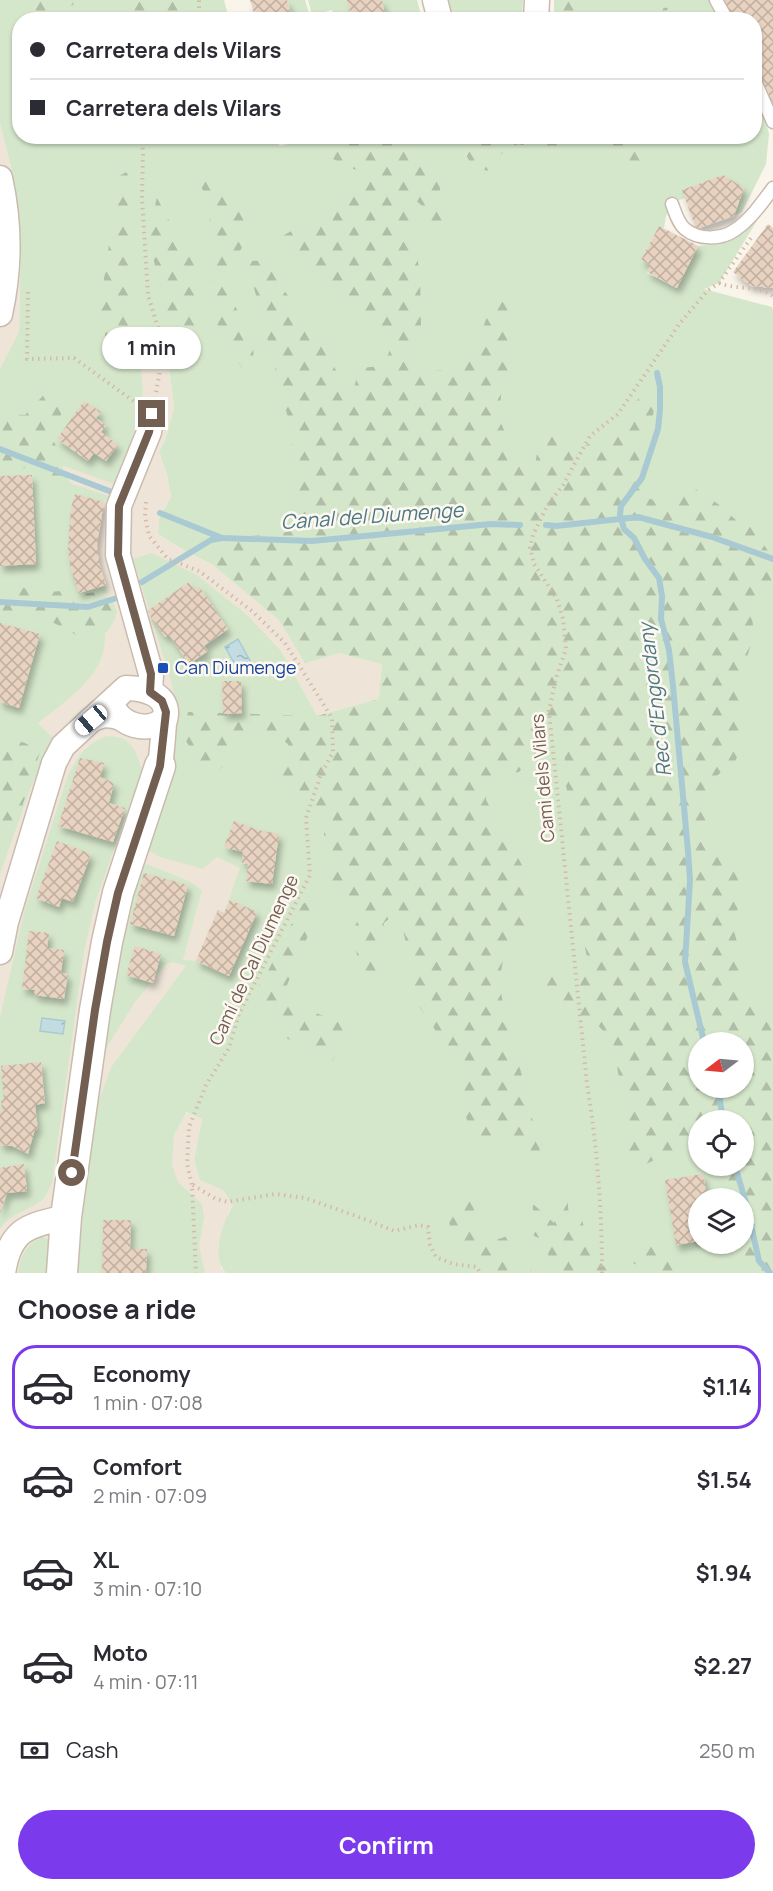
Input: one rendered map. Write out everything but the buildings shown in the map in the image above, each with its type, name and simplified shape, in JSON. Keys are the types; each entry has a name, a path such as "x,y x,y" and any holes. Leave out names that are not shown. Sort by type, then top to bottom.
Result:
{"street":[{"path":"0,178 7,218 6,284 0,314"},
{"path":"150,692 151,674 118,555 152,414"},
{"path":"0,952 6,922 54,762 63,746 91,720 136,715 166,716 165,707 157,696 137,688 126,688 136,715 160,766 118,893 107,942 95,1010 66,1217 62,1273"},
{"path":"3,1273 5,1257 14,1240 23,1230 34,1224 66,1217"}],"lane":[{"path":"762,97 773,122"},
{"path":"672,204 685,228 697,236 722,236 743,224 773,188"}],"path":[{"path":"28,290 27,359 74,358 152,414 164,347 148,296 142,198 142,144"},
{"name":"Cami dels Vilars","path":"603,1273 594,1129 587,1084 549,711 556,678 566,649 563,619 557,599 534,564 530,548 533,535 547,506 590,436 618,414 680,323 708,290 718,283 730,288 762,291 773,296"},
{"name":"Camí de Cal Diumenge","path":"130,498 145,516 149,536 168,559 199,571 252,611 285,643 332,718 333,752 321,774 306,818 310,875 240,1014 229,1048 206,1085 189,1128 187,1164 192,1185 196,1273"},
{"path":"192,1185 216,1199 228,1202 274,1194 304,1198 394,1231 419,1225 428,1227 430,1245 436,1257 453,1264 477,1267 480,1273"}],"shaded area":[{"path":"0,124 13,175 21,236 19,332 141,369 145,347 165,335 174,407 166,438 159,452 167,475 171,497 159,519 158,534 213,565 279,620 305,663 339,653 382,664 379,699 317,716 178,712 175,751 164,791 292,826 124,1088 202,1119 194,1159 223,1190 233,1205 228,1213 221,1268 226,1273 0,1273"}],"green space":[{"path":"0,0 224,0 227,12 12,12 12,144 278,144 280,146 288,144 762,144 762,106 769,134 766,164 742,212 734,216 744,188 674,202 666,216 664,228 659,226 641,260 651,265 647,273 676,288 698,246 720,243 743,234 758,219 719,283 704,289 772,307 773,310 773,1273 226,1273 221,1266 219,1248 225,1220 233,1205 223,1190 200,1180 194,1159 202,1119 186,1112 174,1135 172,1164 178,1182 202,1204 204,1217 199,1246 205,1273 77,1273 86,1162 97,1122 93,1115 112,1066 186,966 172,962 165,965 135,1002 105,1050 115,964 140,869 147,864 191,882 202,890 183,960 196,961 218,910 224,913 240,868 217,857 203,869 160,857 148,850 175,751 178,712 170,677 133,559 152,553 197,575 247,615 281,651 317,716 379,699 382,664 339,653 305,663 279,620 213,565 158,534 159,519 171,497 167,475 159,452 166,438 174,407 165,335 145,347 141,369 143,393 137,421 114,484 0,443 0,369 19,332 21,236 13,175 0,124"},
{"path":"36,0 74,0 73,5 54,12 30,9"},
{"path":"127,0 181,0 183,12 131,12"},
{"path":"287,0 305,0 309,12 291,12"},
{"path":"308,0 417,0 420,12 333,12 332,10 311,12"},
{"path":"448,0 523,0 522,12 451,12"},
{"path":"554,0 712,0 718,12 554,12"},
{"path":"554,0 576,0 575,12 554,12"},
{"path":"647,6 668,8 666,12 641,12"},
{"path":"328,144 400,144 413,160 438,176 445,221 436,237 425,208 415,200 408,214 420,272 421,328 410,367 418,372 445,370 462,378 467,348 479,338 492,304 501,292 510,304 511,352 515,363 502,385 499,418 521,462 535,464 539,444 552,429 569,451 592,443 613,427 640,397 653,394 655,406 641,465 643,495 655,501 691,486 718,504 737,521 752,528 773,558 773,590 760,589 751,607 754,635 739,682 745,737 735,762 706,784 705,824 695,837 717,845 723,850 736,873 744,898 735,915 734,929 744,960 735,980 742,991 773,1012 773,1273 745,1273 740,1254 754,1254 754,1188 727,1188 725,1176 754,1176 754,1110 688,1110 688,1153 670,1154 653,1160 632,1172 624,1146 624,1108 613,1042 596,1023 547,1000 537,976 591,974 577,913 575,828 566,786 564,744 559,726 519,772 488,777 486,800 522,865 528,929 504,954 499,983 540,1151 516,1152 503,1136 475,1143 465,1114 460,1072 446,1046 419,1006 399,910 384,923 380,997 362,986 353,930 363,910 351,904 331,887 323,842 325,827 289,794 282,776 289,753 288,744 275,735 251,737 220,770 203,766 183,737 188,712 317,716 379,699 382,664 339,653 305,663 279,620 213,565 211,540 287,532 295,516 292,433 247,261 274,260 284,290 324,347 340,378 349,409 359,368 384,366 390,349 366,313 317,273 281,237 338,205 356,186 362,173 325,155"},
{"path":"460,144 518,144 503,152 487,171 471,164"},
{"path":"518,144 568,144 557,154"},
{"path":"608,144 630,144 652,165 628,167"},
{"path":"134,168 132,296 135,326 124,344 106,339 99,313 119,176"},
{"path":"201,169 222,189 248,198 246,239 235,261 229,292 253,346 254,364 242,368 208,304 211,266 209,202 193,171"},
{"path":"157,197 179,240 194,257 196,363 178,360 154,261 149,232"},
{"path":"52,386 63,391 60,425 52,438 63,459 63,473 71,483 61,494 31,470 0,461 0,417 8,414 25,415"},
{"path":"0,460 109,496 104,502 97,545 99,563 108,593 79,600 0,594"},
{"path":"0,584 47,592 62,591 77,595 96,592 112,599 117,612 109,630 96,638 82,640 64,628 44,620 22,617 0,620"},
{"path":"0,608 99,614 105,637 104,651 91,676 38,723 54,739 31,787 0,874"},
{"path":"0,735 25,743 40,752 15,828 0,846"},
{"path":"107,736 127,741 135,750 142,770 95,903 84,952 52,1183 43,1199 14,1215 0,1229 0,1017 25,909 67,778 82,752"},
{"path":"310,900 319,902 312,926 287,985 286,996 313,1012 363,1026 340,1043 331,1065 307,1048 286,1038 271,1009 253,1007 256,990 266,975 301,905"},
{"path":"557,1185 567,1193 570,1231 581,1216 591,1254 609,1273 547,1273 549,1242 534,1236 531,1227 534,1217 532,1203 554,1223 560,1203"},
{"path":"459,1197 474,1203 479,1225 493,1241 507,1236 519,1238 513,1258 526,1262 533,1273 490,1273 480,1256 451,1230 447,1199"},
{"path":"42,1237 51,1243 51,1273 18,1273 25,1252 31,1244"},
{"path":"638,1243 658,1249 691,1273 656,1273 628,1261"}],"water":[{"path":"238,639 253,666 240,673 225,647"},
{"path":"42,1018 65,1021 63,1034 40,1031"}],"waterway":[{"name":"Rec d'Engordany","path":"657,373 660,387 658,429 642,478 621,506 620,515 624,529 634,538 645,559 659,578 662,596 661,619 669,650 690,880 685,962 702,1032"},
{"name":"Canal del Diumenge","path":"0,449 117,494"},
{"name":"Canal del Diumenge","path":"160,513 222,538 312,541 491,524 520,525"},
{"name":"Canal del Diumenge","path":"546,525 556,526 638,517 712,537 773,559"},
{"path":"142,582 211,540 222,538"},
{"path":"0,602 88,607 117,598"},
{"name":"Rec d'Engordany","path":"720,1098 721,1110"},
{"name":"Rec d'Engordany","path":"738,1176 759,1261 770,1273"}],"place":[{"name":"Can Diumenge","path":"163,668"}],"route":[{"path":"72,1173 107,942 118,893 160,766 164,735 165,707 162,701 150,692 151,674 118,555 119,506 149,432 152,414"}]}
